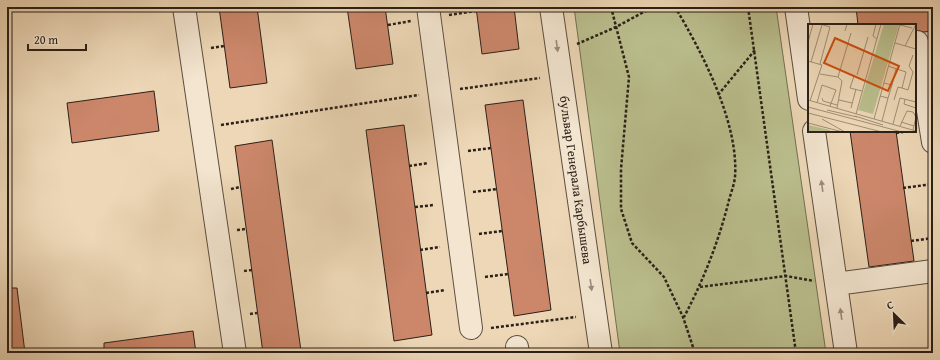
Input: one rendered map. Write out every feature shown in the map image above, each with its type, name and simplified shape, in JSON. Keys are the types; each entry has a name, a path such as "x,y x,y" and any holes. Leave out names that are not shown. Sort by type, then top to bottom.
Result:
{"street":[{"path":"184,7 235,353"},
{"path":"428,7 471,328"},
{"name":"бульвар Генерала Карбышева","path":"551,7 601,353"},
{"path":"796,7 806,56 808,85"},
{"path":"922,42 933,142"},
{"path":"814,132 846,353"},
{"path":"836,284 933,271"}],"path":[{"path":"611,7 629,77 621,169 621,209 632,243 664,277 683,317 695,353"},
{"path":"558,52 616,27 653,7"},
{"path":"675,7 693,36 732,133 735,177 723,226 700,287 683,317"},
{"path":"748,7 796,353"},
{"path":"718,95 755,50"},
{"path":"202,127 545,77"},
{"path":"896,133 903,132"},
{"path":"903,188 933,184"},
{"path":"911,241 933,238"},
{"path":"700,287 786,276 836,284"},
{"path":"471,328 481,329 578,316"}],"green space":[{"path":"574,7 776,7 826,353 620,353"}],"building":[{"path":"219,7 257,7 267,83 230,88"},
{"path":"347,7 385,7 393,64 356,69"},
{"path":"476,7 514,7 519,49 482,54"},
{"path":"856,7 933,7 933,31 924,32 916,30 916,24 858,24"},
{"path":"154,91 159,131 72,143 67,103"},
{"path":"523,100 551,310 514,316 485,105"},
{"path":"404,125 432,335 394,341 366,130"},
{"path":"850,132 896,132 914,261 869,267"},
{"path":"272,140 301,351 285,353 263,353 235,146"},
{"path":"7,288 17,288 25,353 7,353"},
{"path":"193,331 196,353 104,353 104,343"}]}
